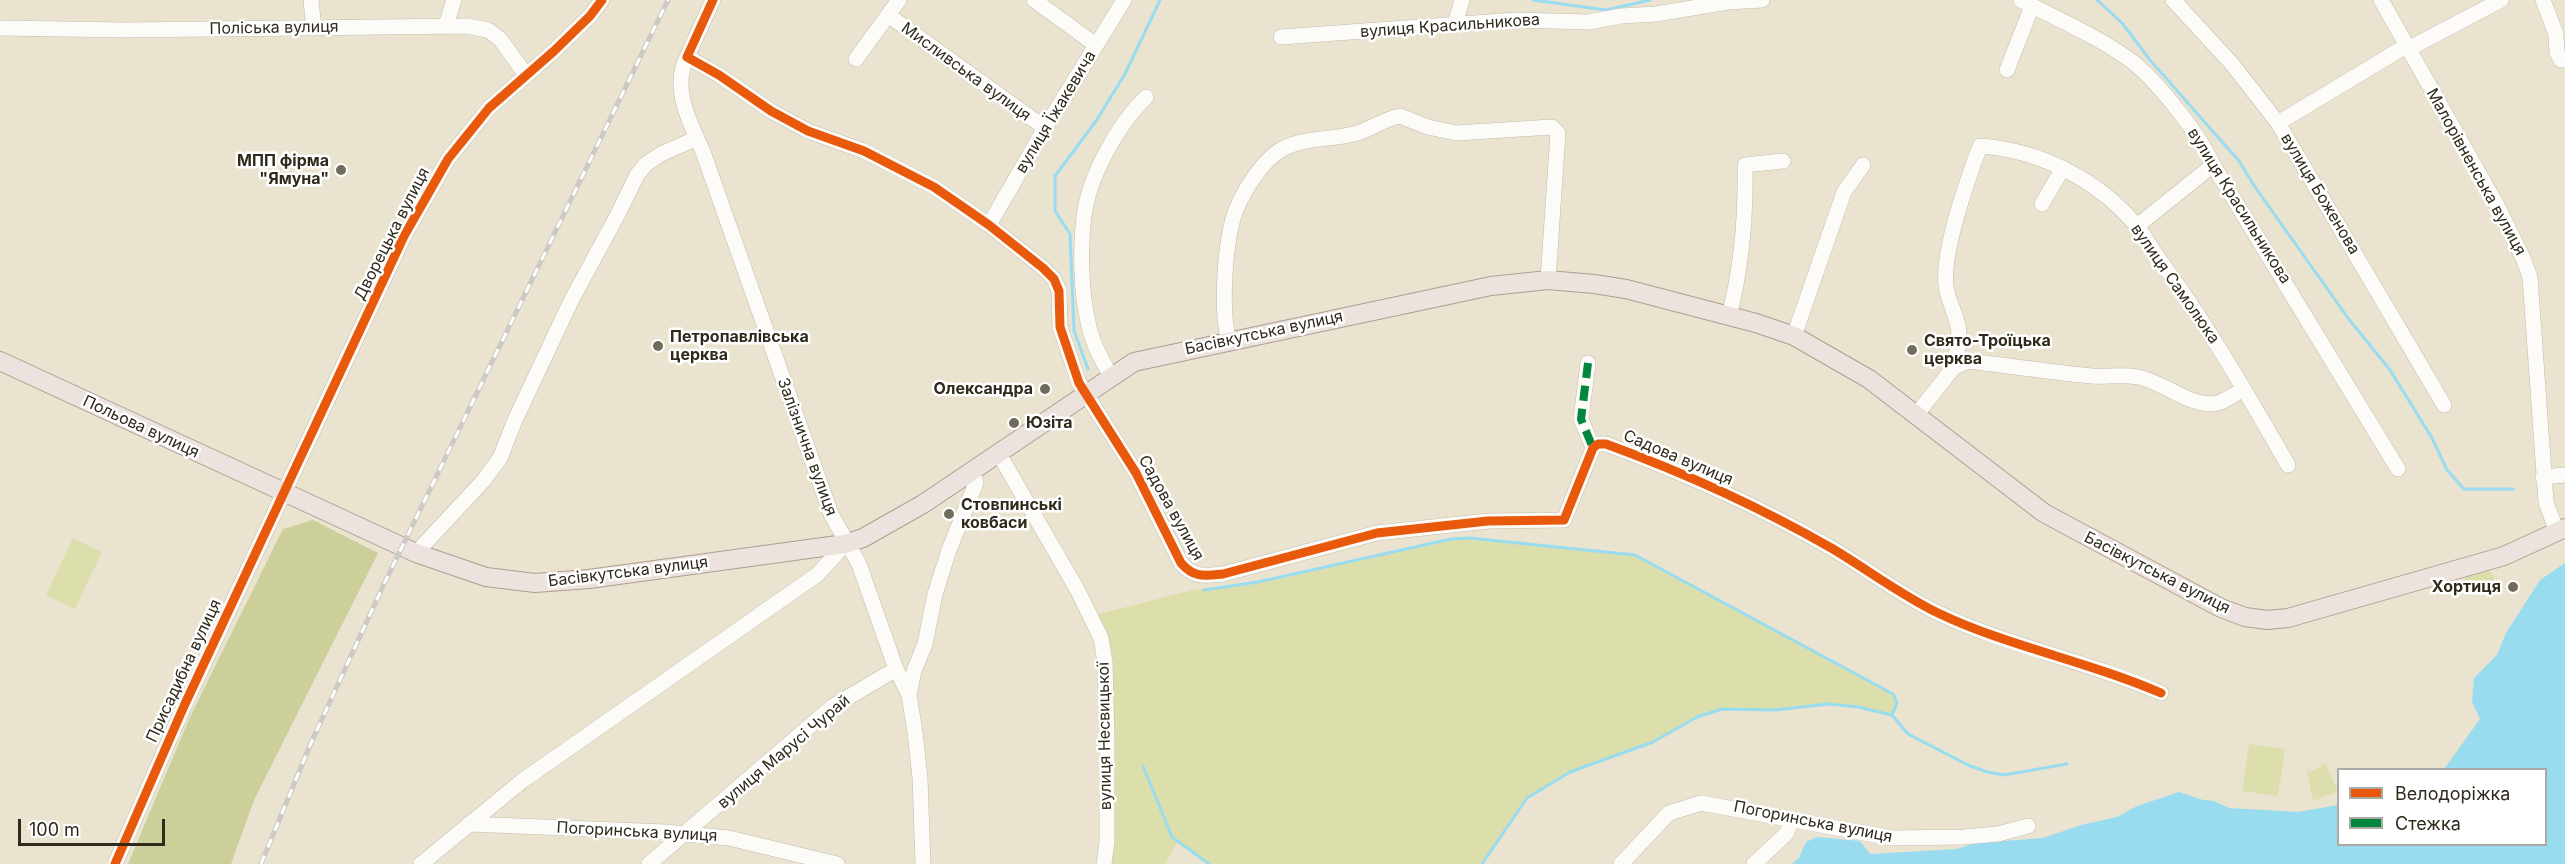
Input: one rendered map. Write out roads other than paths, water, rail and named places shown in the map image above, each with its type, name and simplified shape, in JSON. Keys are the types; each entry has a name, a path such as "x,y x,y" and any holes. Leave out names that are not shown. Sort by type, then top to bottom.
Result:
{"main road":[{"name":"Басівкутська вулиця","path":"284,492 416,553 486,577 535,583 589,579 845,544 863,538 972,472 1134,362 1491,286 1570,280 1626,289 1794,336 1869,379 2044,513 2221,608 2245,617 2268,620 2319,610 2504,556 2561,530"},
{"name":"Польова вулиця","path":"0,361 284,492"}],"street":[{"path":"312,0 314,28"},
{"path":"446,25 454,0"},
{"name":"Дворецька вулиця","path":"284,492 404,236 448,159 489,108 590,16 602,0"},
{"path":"713,0 687,57 719,75 771,111 808,131 864,151 934,187 1029,255 1054,279 1059,291 1060,327 1065,347 1084,394"},
{"path":"856,59 899,0"},
{"path":"1034,0 1096,45"},
{"name":"вулиця Їжакевича","path":"989,225 1124,0"},
{"path":"1455,24 1462,0"},
{"name":"вулиця Красильникова","path":"1281,37 1548,19 1588,22 1728,2 1762,0"},
{"name":"вулиця Боженова","path":"2173,0 2232,64 2278,123 2444,405"},
{"name":"Малорівненська вулиця","path":"2381,0 2498,207 2523,258 2529,277 2546,502 2561,530"},
{"path":"2278,123 2407,48 2501,0"},
{"path":"2542,0 2556,34 2557,53 2561,60 2565,60"},
{"path":"2007,70 2026,3"},
{"name":"вулиця Красильникова","path":"2026,3 2112,48 2133,62 2186,121 2206,148 2213,165 2398,469"},
{"name":"Мисливська вулиця","path":"888,15 1045,129"},
{"name":"Поліська вулиця","path":"0,28 125,30 446,25 488,30 500,39 526,75"},
{"name":"Залізнична вулиця","path":"687,57 682,69 681,96 827,503 845,544 859,564 896,669 909,694 920,778 923,864"},
{"path":"1111,376 1088,324 1084,292 1084,217 1102,161 1127,121 1146,97"},
{"path":"1229,340 1226,329 1224,291 1232,225 1237,208 1260,170 1280,151 1291,145 1353,134 1401,116 1428,127 1456,132 1552,127 1558,133 1548,280"},
{"path":"416,553 484,480 500,458 515,420 571,301 637,175 646,164 661,154 697,138"},
{"name":"вулиця Самолюка","path":"1954,368 1958,327 1946,284 1948,262 1960,204 1980,146 2006,148 2034,155 2063,168 2100,193 2137,226 2184,294 2244,389 2288,465"},
{"path":"1729,316 1738,275 1745,224 1745,165 1784,160"},
{"path":"1794,336 1844,192 1863,165"},
{"path":"2137,226 2213,165"},
{"path":"2042,204 2063,168"},
{"path":"1916,415 1954,368 1960,363 1969,361 2096,376 2131,376 2153,382 2184,398 2214,404 2244,389"},
{"path":"1588,363 1581,419 1593,448"},
{"name":"Садова вулиця","path":"1084,394 1136,473 1181,563 1190,573 1201,577 1223,574 1377,533 1488,521 1564,520 1593,448 1598,444 1606,444 1699,480 1831,548 1922,605 1950,618 1987,633 2106,670 2161,693"},
{"name":"вулиця Несвицької","path":"999,454 1078,591 1101,638 1105,662 1107,738 1107,841 1104,864"},
{"name":"Залізнична вулиця","path":"909,694 914,670 925,644 935,594 949,550 976,483 972,472"},
{"path":"2543,477 2565,475"},
{"name":"Присадибна вулиця","path":"115,864 184,706 284,492"},
{"name":"Басівкутська вулиця","path":"421,864 522,781 818,574 845,544"},
{"name":"вулиця Марусі Чурай","path":"649,864 687,834 832,707 896,669"},
{"name":"Погоринська вулиця","path":"1621,864 1669,813 1701,803 1862,833 1920,839 1987,835 2028,826"},
{"path":"1754,864 1786,834 1792,820"},
{"name":"Погоринська вулиця","path":"469,824 729,838 837,864"}],"water":[{"path":"2565,563 2565,864 1792,864 1799,858 1806,842 1817,837 1860,841 1870,854 1956,849 1976,843 2043,838 2081,825 2117,817 2137,806 2179,792 2214,801 2229,808 2298,812 2337,805 2337,846 2547,846 2547,768 2445,768 2480,719 2472,702 2474,678 2497,655 2506,633 2540,580"}],"waterway":[{"path":"1088,369 1074,331 1070,234 1055,211 1055,176 1096,121 1125,74 1160,0"},
{"path":"1533,0 1606,10 1650,0"},
{"path":"2097,0 2122,23 2150,60 2239,161 2348,318 2390,370 2432,438 2447,470 2464,489 2513,489"},
{"path":"1204,590 1258,582 1451,539 1469,538 1635,555 1893,694 1897,703 1892,715"},
{"path":"1482,864 1527,798 1570,772 1653,742 1697,717 1722,709 1775,710 1828,704 1858,707 1892,715 1908,734 1968,765 1987,772 2004,775 2067,764"},
{"path":"1143,766 1172,837 1209,864"}],"railway":[{"path":"261,864 311,743 384,584 668,0"}],"place":[{"name":"МПП фірма \"Ямуна\"","path":"341,170"},
{"name":"Петропавлівська церква","path":"658,346"},
{"name":"Свято-Троїцька церква","path":"1912,350"},
{"name":"Олександра","path":"1045,389"},
{"name":"Юзіта","path":"1014,423"},
{"name":"Стовпинські ковбаси","path":"949,514"},
{"name":"Хортиця","path":"2513,587"}]}
